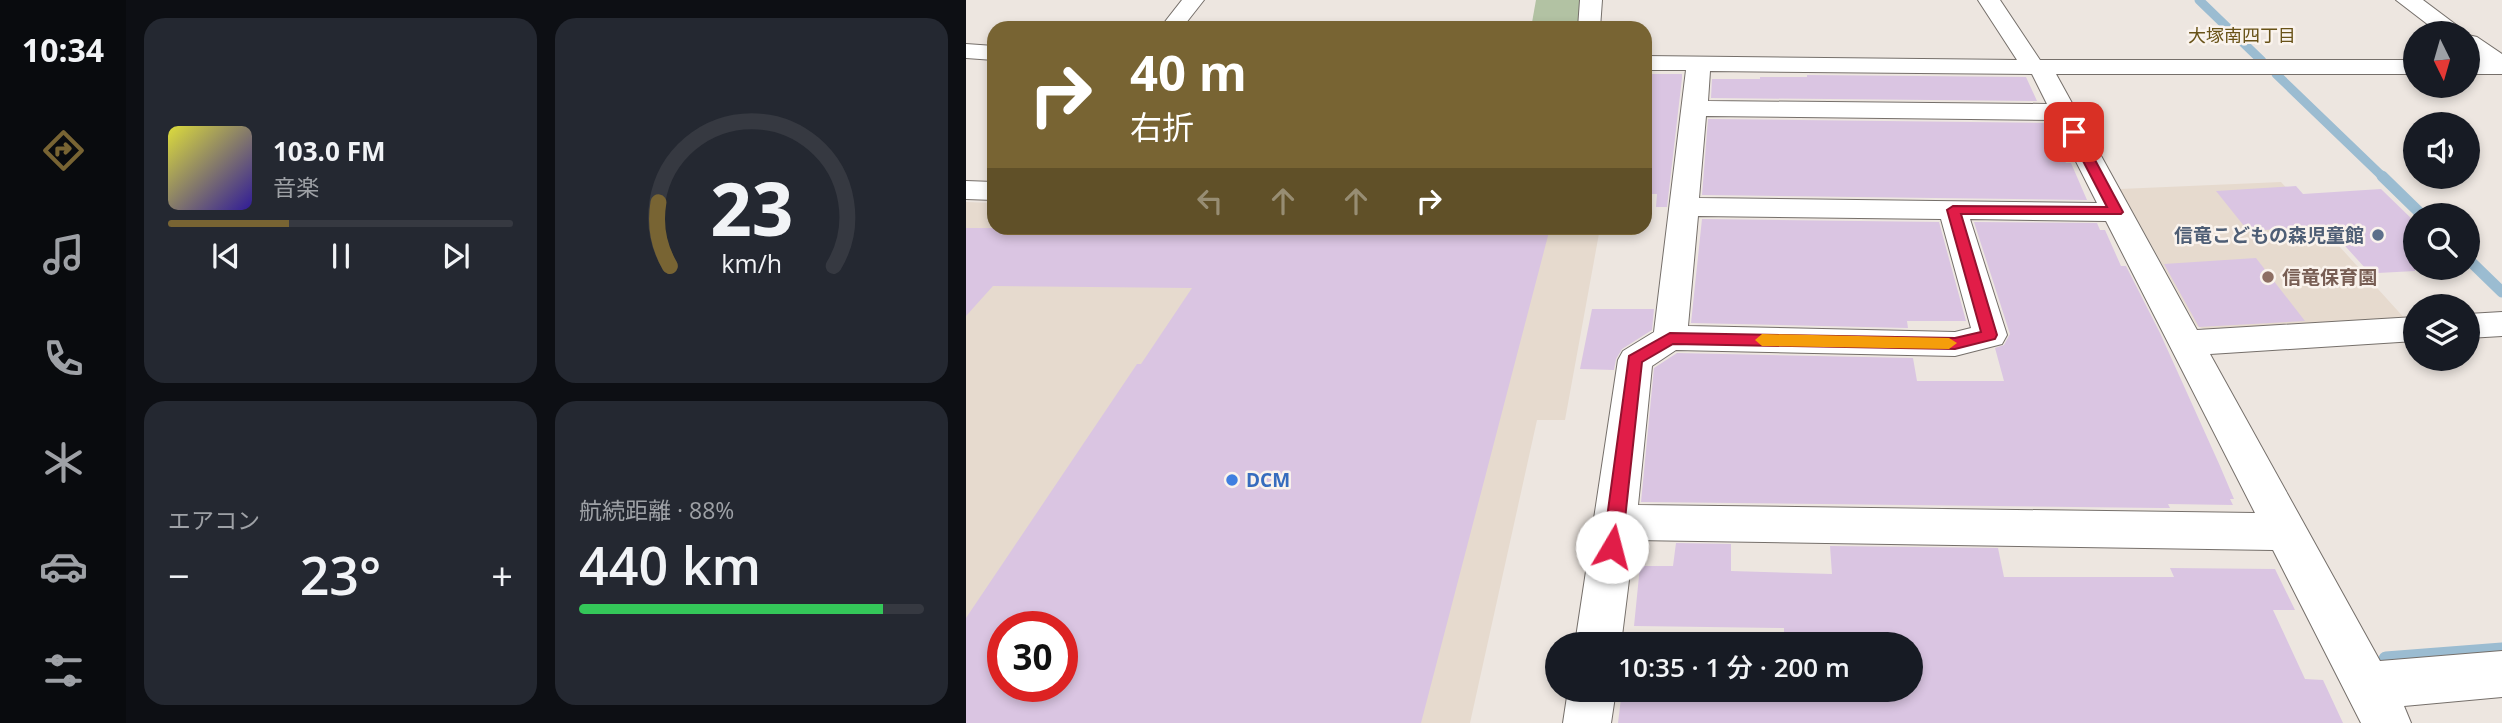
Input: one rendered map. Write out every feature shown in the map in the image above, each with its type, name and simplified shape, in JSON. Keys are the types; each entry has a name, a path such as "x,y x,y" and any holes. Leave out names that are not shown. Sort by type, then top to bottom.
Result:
{"main road":[{"path":"2407,0 2438,21"},
{"path":"2480,50 2502,66"}],"street":[{"path":"1176,21 1193,0"},
{"path":"1590,21 1591,0"},
{"path":"1989,0 2036,67 2063,112 2377,704 2502,674"},
{"path":"966,51 987,52"},
{"path":"1652,63 2403,67"},
{"path":"1670,338 1699,63"},
{"path":"2480,66 2502,66"},
{"path":"1695,108 2063,112"},
{"path":"966,190 987,191"},
{"path":"1684,207 2116,212"},
{"path":"1600,632 1635,360 1670,338 1955,344 1990,335 1953,210"},
{"path":"2480,325 2502,324"},
{"path":"2185,343 2403,330"},
{"path":"1616,522 2286,532"},
{"path":"1587,723 1590,702"}],"shaded area":[{"name":"信竜保育園","path":"2281,182 2403,317 2403,321 2211,332 2197,326 2120,189"},
{"path":"966,202 987,203 987,235 1599,235 1565,420 1537,420 1470,723 966,723"}],"green space":[{"path":"1536,0 1582,0 1580,21 1532,21"}],"building":[{"path":"1652,74 1682,74 1667,207 1656,207 1657,194 1652,194"},
{"path":"1807,75 2026,77 2037,101 1711,98 1712,79"},
{"path":"1708,119 2046,123 2066,163 2071,163 2087,200 1702,195"},
{"path":"2296,186 2303,194 2381,189 2403,210 2403,272 2378,273 2374,269 2366,269 2327,226 2248,231 2216,191"},
{"path":"1702,219 1939,222 1966,321 1907,321 1908,328 1691,323"},
{"path":"1974,222 2097,223 2100,230 2105,230 2121,266 2126,266 2160,333 2220,466 2234,499 2230,499 2233,505 2168,504 2170,508 2161,508 1641,502 1654,368 1677,353 1913,358 1917,381 2004,381 1995,348 2004,345 2010,334"},
{"path":"966,228 987,228 987,235 1548,235 1421,723 966,723 966,618 1137,364 1141,364 1192,288 993,286 966,316"},
{"path":"2256,258 2305,321 2199,327 2164,264"},
{"path":"1592,309 1654,309 1652,330 1622,349 1614,370 1580,369"},
{"path":"1676,543 1731,544 1731,571 1832,574 1830,546 1998,548 2004,577 2174,577 2170,568 2275,569 2295,610 2273,610 2305,679 2323,680 2343,723 1618,723 1621,702 1923,702 1923,632 1784,632 1784,628 1634,626 1640,566 1673,566"}],"waterway":[{"path":"2199,0 2262,61"},
{"path":"2276,74 2384,178"},
{"path":"2382,176 2410,203"},
{"path":"2480,271 2502,292"},
{"path":"2386,659 2502,650"}],"slow traffic":[{"path":"1762,340 1949,343"}],"place":[{"name":"信竜こどもの森児童館","path":"2378,235"},
{"name":"信竜保育園","path":"2268,277"},
{"name":"DCM","path":"1232,480"}],"district":[{"name":"大塚南四丁目","path":"2242,35"}],"route":[{"path":"1612,547 1635,360 1670,338 1955,344 1990,335 1953,210 2116,212 2074,132"}]}
